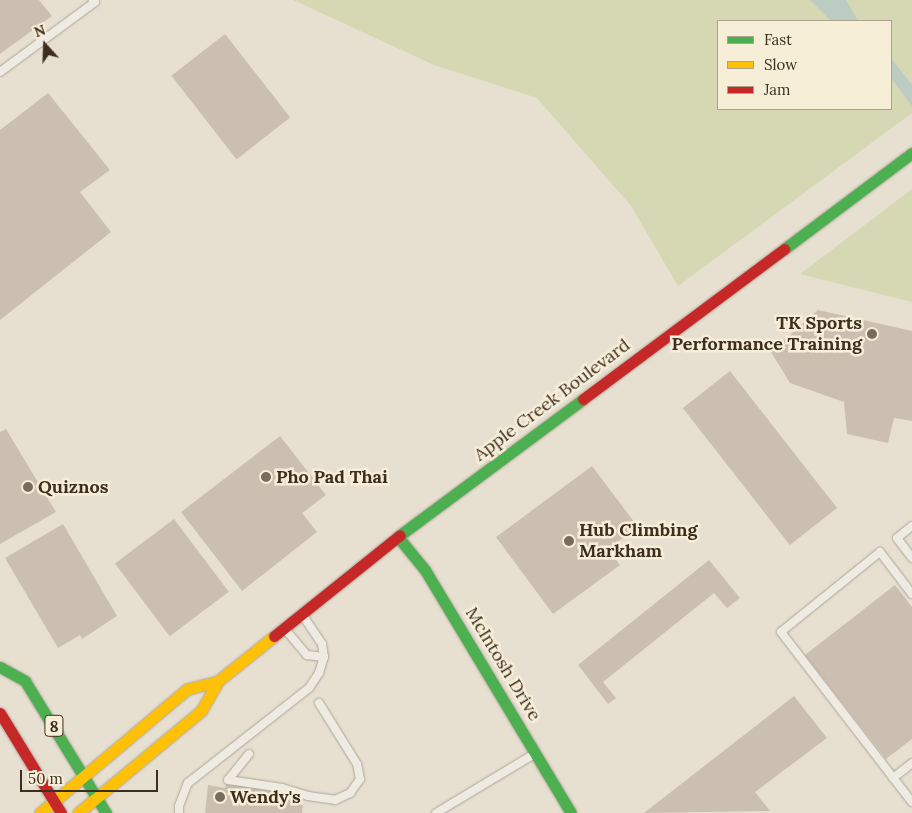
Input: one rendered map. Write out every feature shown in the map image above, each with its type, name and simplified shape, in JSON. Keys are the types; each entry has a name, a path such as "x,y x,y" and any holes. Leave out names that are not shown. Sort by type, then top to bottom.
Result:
{"main road":[{"name":"Apple Creek Boulevard","path":"78,813 201,711 218,681 398,537 912,153"},
{"name":"McIntosh Drive","path":"398,537 422,565 572,813"},
{"name":"8","path":"0,667 25,681 106,813"},
{"name":"Apple Creek Boulevard","path":"40,813 188,689 218,681"},
{"name":"8","path":"0,713 61,813"}],"lane":[{"path":"0,72 95,2 93,0"},
{"path":"912,526 897,538 912,558"},
{"path":"912,594 880,552 781,632 912,802"},
{"path":"179,813 179,806 188,783 309,688 318,673 324,657 322,644 302,614"},
{"path":"284,629 308,654 324,657"},
{"path":"249,754 228,780 282,788 308,796 335,800 350,793 360,779 357,764 319,703"},
{"path":"436,813 536,752"},
{"path":"893,778 912,763"}],"green space":[{"path":"293,0 912,0 912,113 678,286 631,206 537,98 434,65"},
{"path":"912,189 912,302 800,274"}],"shaded area":[{"path":"810,0 846,0 857,20 830,20"},
{"path":"892,59 912,85 912,106 892,79"}],"building":[{"path":"0,0 39,0 52,16 0,54"},
{"path":"225,34 290,118 237,159 171,76"},
{"path":"48,93 110,170 80,192 111,232 0,320 0,130"},
{"path":"818,310 912,331 912,421 894,418 888,443 847,434 844,402 790,383 771,352"},
{"path":"730,371 837,508 790,545 683,408"},
{"path":"6,429 56,512 0,544 0,432"},
{"path":"280,436 326,495 302,513 317,532 242,591 181,512"},
{"path":"592,466 638,527 608,549 620,565 553,614 496,537"},
{"path":"174,519 229,592 170,636 115,564"},
{"path":"63,524 117,616 82,639 80,635 58,648 5,558"},
{"path":"709,560 740,598 727,608 714,593 603,682 616,698 608,704 578,665"},
{"path":"895,585 912,607 912,739 886,759 805,655"},
{"path":"794,696 827,738 755,792 770,811 644,813"},
{"path":"226,784 272,790 271,798 291,800 291,803 303,805 302,813 205,813 208,785 225,788"}],"traffic: fast":[{"path":"784,249 912,153"},
{"path":"400,535 583,399"},
{"path":"398,537 425,570 571,813"},
{"path":"0,667 25,681 106,813"}],"traffic: slow":[{"path":"78,813 201,711 218,681 274,636"},
{"path":"40,813 187,689 218,681"}],"traffic: jam":[{"path":"583,399 784,249"},
{"path":"274,636 400,535"},
{"path":"0,713 61,813"}],"place":[{"name":"TK Sports Performance Training","path":"872,334"},
{"name":"Pho Pad Thai","path":"266,477"},
{"name":"Quiznos","path":"28,487"},
{"name":"Hub Climbing Markham","path":"569,541"},
{"name":"Wendy's","path":"220,797"}]}
